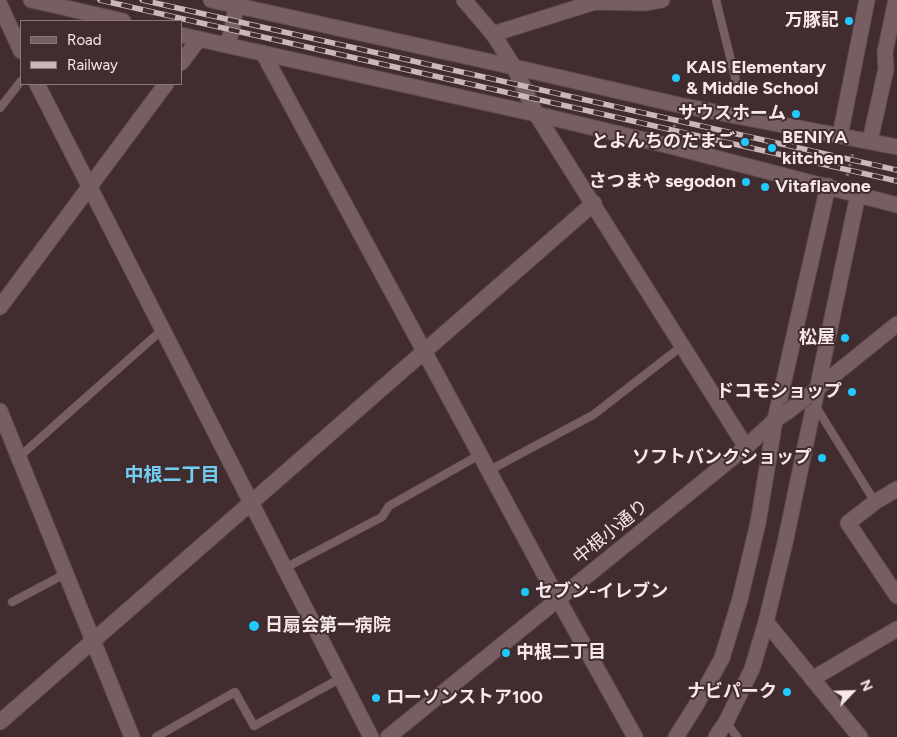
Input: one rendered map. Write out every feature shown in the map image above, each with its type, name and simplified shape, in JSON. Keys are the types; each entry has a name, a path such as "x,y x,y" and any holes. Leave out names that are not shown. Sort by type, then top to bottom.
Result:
{"street":[{"path":"31,0 119,20"},
{"path":"210,0 238,3 679,105 897,147"},
{"path":"464,0 493,34 514,66 536,114 594,203 746,447"},
{"path":"493,34 595,2 645,3 662,0"},
{"path":"854,140 866,0"},
{"path":"854,140 886,69 885,52 896,0"},
{"path":"227,45 238,3"},
{"path":"0,5 20,49"},
{"path":"182,35 536,114 832,187 897,205"},
{"path":"182,62 199,39"},
{"path":"263,53 558,599 635,737"},
{"path":"38,85 371,737"},
{"path":"0,307 165,85"},
{"path":"676,737 722,658 740,599 832,187"},
{"path":"716,737 726,722 752,670 766,622 855,193"},
{"path":"0,722 594,203"},
{"path":"813,398 897,324"},
{"name":"中根小通り","path":"388,737 746,447 781,416 813,398"},
{"path":"0,411 132,737"},
{"path":"897,489 875,502 848,523 897,596"},
{"path":"766,622 860,737"},
{"path":"812,679 897,628"}],"lane":[{"path":"716,0 738,89"},
{"path":"0,108 20,82"},
{"path":"19,457 163,329"},
{"path":"490,470 593,415 682,346"},
{"path":"813,398 818,410 875,502"},
{"path":"285,568 382,517 389,506 481,454"},
{"path":"12,602 65,574"},
{"path":"156,737 234,692 254,726 341,678"},
{"path":"726,722 737,737"}],"path":[{"path":"847,176 854,140"}],"railway":[{"path":"100,0 897,181"},
{"path":"142,0 897,170"}],"place":[{"name":"万豚記","path":"849,21"},
{"name":"KAIS Elementary & Middle School","path":"676,78"},
{"name":"サウスホーム","path":"796,114"},
{"name":"とよんちのたまご","path":"745,142"},
{"name":"BENIYA kitchen","path":"772,148"},
{"name":"さつまや segodon","path":"746,182"},
{"name":"Vitaflavone","path":"765,187"},
{"name":"松屋","path":"845,338"},
{"name":"ドコモショップ","path":"852,392"},
{"name":"ソフトバンクショップ","path":"822,458"},
{"name":"セブン-イレブン","path":"525,592"},
{"name":"日扇会第一病院","path":"254,626"},
{"name":"中根二丁目","path":"506,653"},
{"name":"ナビパーク","path":"787,692"},
{"name":"ローソンストア100","path":"376,698"}],"district":[{"name":"中根二丁目","path":"172,475"}]}
